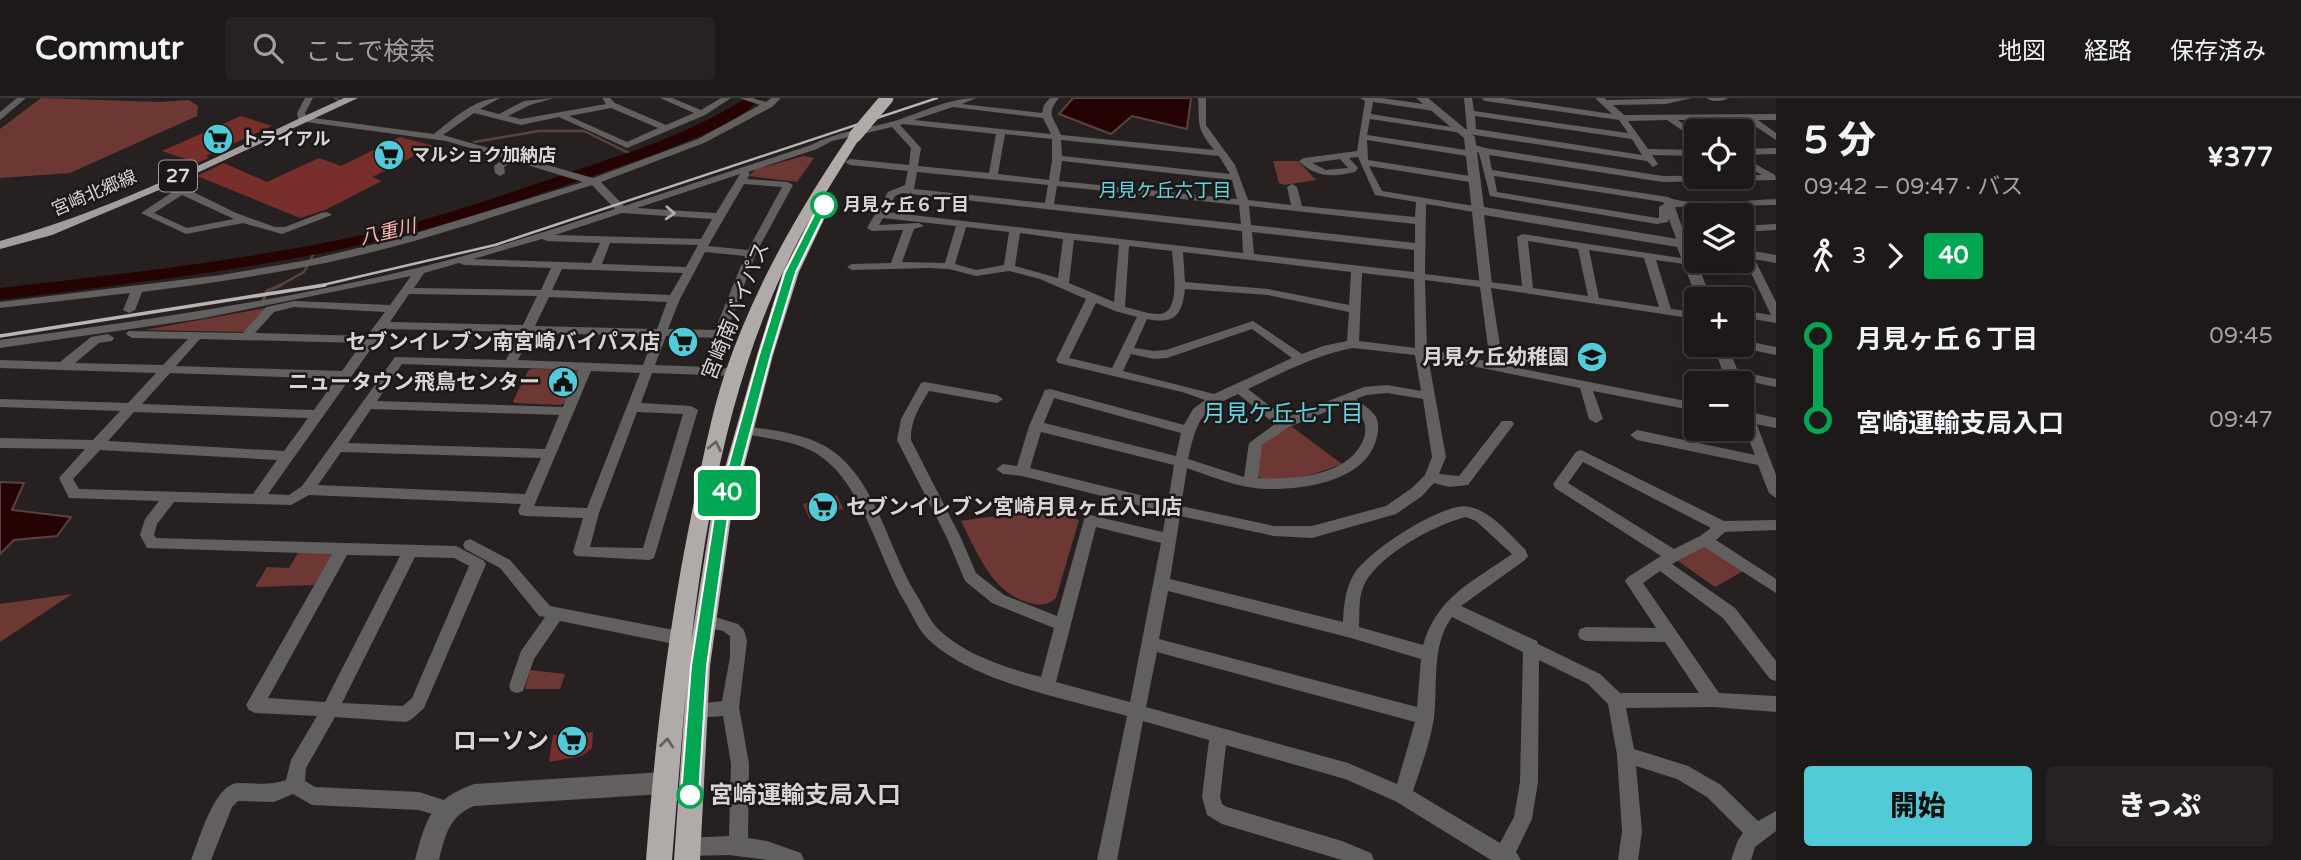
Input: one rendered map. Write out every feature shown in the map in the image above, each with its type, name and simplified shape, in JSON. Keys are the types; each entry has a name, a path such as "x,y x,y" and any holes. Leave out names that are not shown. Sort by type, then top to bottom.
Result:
{"highway":[{"name":"宮崎南バイパス","path":"659,860 663,783 679,638 694,545 734,372 781,260 811,203 855,136 887,98"},
{"name":"宮崎南バイパス","path":"687,853 705,621 721,517 745,430 791,272 824,205 850,162 899,98"}],"main road":[{"name":"宮崎北郷線","path":"0,245 47,232 167,182 353,98"}],"street":[{"path":"0,117 22,98"},
{"path":"309,98 300,113 302,119 436,135 592,181 622,210 719,216"},
{"path":"436,135 472,110 496,98"},
{"path":"502,117 527,103 550,98"},
{"path":"664,98 702,113"},
{"path":"561,115 627,145 702,113 727,98"},
{"path":"743,98 765,104"},
{"path":"0,305 262,271 351,254 447,228 592,181 697,141 777,98"},
{"path":"0,344 199,316 420,271 741,176 829,139 898,123 972,98"},
{"path":"1046,116 1048,106 1054,98"},
{"path":"1202,98 1204,108 1201,122 1231,166 1243,202 1249,257"},
{"path":"1364,98 1434,108"},
{"path":"1370,98 1366,116 1364,158 1376,181 1378,193 1684,244"},
{"path":"1421,98 1468,132"},
{"path":"1468,98 1468,132 1488,172 1493,194 1657,221 1664,220 1664,207 1669,203"},
{"path":"1485,98 1622,118 1776,117"},
{"path":"1710,98 1724,98"},
{"path":"1600,99 1622,118 1663,179 1669,203 1684,233"},
{"path":"1600,99 1680,99 1709,119"},
{"path":"472,110 521,122 561,115 608,101 667,129"},
{"path":"952,106 1046,116 1054,124 1059,138 1049,206"},
{"path":"1470,113 1635,137"},
{"path":"1366,116 1647,155 1684,155"},
{"path":"1668,117 1684,128"},
{"path":"1748,117 1776,137"},
{"path":"898,123 1220,153"},
{"path":"898,123 916,148 909,187 891,194 872,228 973,225"},
{"path":"993,177 1001,132"},
{"path":"1364,137 1663,179 1684,179"},
{"path":"1754,147 1760,151"},
{"path":"1476,151 1485,284 1497,366"},
{"path":"1754,151 1776,151"},
{"path":"1342,156 1476,180"},
{"path":"500,173 499,166 512,158"},
{"path":"1056,158 1234,177"},
{"path":"850,162 1420,221"},
{"path":"1754,167 1775,179"},
{"path":"1488,172 1684,205"},
{"path":"632,407 691,410 649,554 581,551 592,513 660,331 689,270 741,176"},
{"path":"382,325 720,334 751,253 788,186 741,176"},
{"path":"1754,179 1775,179"},
{"path":"167,182 181,191 273,231 289,229 320,215 327,215"},
{"path":"1292,187 1297,208"},
{"path":"900,190 1420,247"},
{"path":"181,191 146,214 186,230 234,223 245,218"},
{"path":"1003,469 1022,471 1174,510 1274,531 1312,532 1391,510 1417,492 1431,477 1439,457 1422,352 1419,276 1421,202"},
{"path":"1747,203 1776,202"},
{"path":"1083,238 1086,212"},
{"path":"878,214 1177,250 1357,268 1684,314"},
{"path":"949,266 961,225"},
{"path":"896,264 910,226"},
{"path":"1754,228 1776,227"},
{"path":"1009,268 1015,230"},
{"path":"1063,285 1069,236"},
{"path":"1528,290 1522,237 1684,261"},
{"path":"536,238 607,238 751,253"},
{"path":"595,267 607,238"},
{"path":"1119,309 1124,243"},
{"path":"1583,246 1594,300"},
{"path":"852,267 896,264 949,266 976,273 1009,268 1044,276 1119,309 1143,316 1171,316 1178,309 1180,285 1177,250"},
{"path":"1649,256 1666,311"},
{"path":"1754,256 1776,259"},
{"path":"452,262 689,270"},
{"path":"510,364 558,266"},
{"path":"1353,344 1357,268"},
{"path":"257,499 420,271"},
{"path":"1754,273 1776,314"},
{"path":"1180,285 1268,292 1353,309"},
{"path":"129,310 138,287"},
{"path":"405,291 546,293 674,299"},
{"path":"1092,299 1062,360 1117,371 1215,399"},
{"path":"245,338 270,309 294,304 393,309"},
{"path":"1754,315 1776,319"},
{"path":"1117,371 1143,316"},
{"path":"1127,350 1154,355 1167,354 1254,325 1301,359"},
{"path":"63,366 95,340 135,333 196,337 370,340"},
{"path":"196,337 66,478 74,494 290,500 307,490 399,360 734,372"},
{"path":"1107,860 1162,583 1181,462 1188,430 1198,412 1215,399 1301,359 1327,349 1353,344 1422,352 1684,405"},
{"path":"1754,347 1776,351"},
{"path":"0,364 346,375"},
{"path":"587,366 525,511 592,513"},
{"path":"1754,381 1776,383"},
{"path":"996,399 925,386 908,420 903,434 904,440 954,538 970,578 998,599 1061,624"},
{"path":"1586,387 1596,419"},
{"path":"1250,483 1256,443 1284,424 1364,391 1387,388 1428,396"},
{"path":"1240,389 1284,424"},
{"path":"1022,471 1050,393 1188,430"},
{"path":"1036,426 1181,462 1250,483 1301,482 1341,471 1363,453 1372,434 1370,418 1346,398"},
{"path":"0,403 318,414"},
{"path":"368,405 567,411"},
{"path":"1754,415 1776,423"},
{"path":"1431,477 1449,482 1463,481 1507,424"},
{"path":"745,430 779,435 820,449 845,469 904,590 932,634 961,653 1003,674 1349,771 1402,795 1505,858 1523,819 1529,782 1531,646"},
{"path":"1637,435 1768,465"},
{"path":"1754,435 1768,465 1776,493"},
{"path":"0,443 96,445 288,456"},
{"path":"338,447 548,454"},
{"path":"1776,525 1722,527 1581,455 1560,484 1666,560 1729,613 1776,674"},
{"path":"307,490 529,499"},
{"path":"170,497 150,523 146,535 152,544 456,552 478,564 418,703 406,714 255,705 342,550"},
{"path":"1351,631 1355,586 1369,568 1392,548 1425,527 1467,511 1480,517 1518,548 1520,556 1449,608 1429,654 1425,718 1415,759 1402,795"},
{"path":"1047,685 1090,520 1167,539"},
{"path":"1714,700 1633,581 1705,540 1722,527"},
{"path":"1705,540 1776,587"},
{"path":"470,545 505,564 545,611 679,638"},
{"path":"295,785 297,766 330,710 410,552"},
{"path":"1162,583 1351,631 1429,654"},
{"path":"1449,608 1594,679 1616,701 1626,755 1632,831 1628,860"},
{"path":"517,686 527,656 556,614"},
{"path":"705,621 731,627 738,633 740,642 730,708 742,786 738,845"},
{"path":"1586,635 1668,635"},
{"path":"1148,643 1425,718"},
{"path":"1616,701 1714,700 1776,704"},
{"path":"696,710 730,708"},
{"path":"1218,736 1211,797 1214,809 1222,815 1342,850 1364,860"},
{"path":"1626,755 1682,772 1714,791 1757,833"},
{"path":"427,860 436,825 446,809 460,799 474,795 663,783"},
{"path":"295,785 313,796 419,801 446,809"},
{"path":"201,860 225,801 234,792 274,793 295,785"},
{"path":"1741,860 1742,847 1747,839 1776,820"},
{"path":"687,853 738,845 771,849 794,860"}],"shaded area":[{"path":"41,98 160,102 189,100 198,106 197,116 70,173 0,178 0,129"},
{"path":"1073,98 1191,98 1187,129 1132,116 1111,134 1059,114"},
{"path":"804,156 814,158 797,182 749,176 756,169"},
{"path":"1273,161 1298,161 1316,180 1284,185 1279,183"},
{"path":"265,308 246,332 144,330"},
{"path":"528,371 581,372 566,403 515,403 513,401"},
{"path":"1291,426 1342,464 1285,479 1264,479 1256,475 1263,443"},
{"path":"0,482 24,483 12,510 71,517 57,536 14,540 0,554"},
{"path":"1055,511 1079,520 1056,598 1044,604 1030,603 1006,591 996,581 980,559 961,521"},
{"path":"1705,546 1745,570 1715,587 1678,561"},
{"path":"298,553 331,553 331,559 314,585 255,587 267,567 289,568"},
{"path":"72,594 0,642 0,604"},
{"path":"530,670 565,674 560,689 525,689"}],"building":[{"name":"トライアル","path":"241,116 272,126 206,156 209,158 197,163 162,151"},
{"path":"400,137 434,146 372,177 382,181 325,210 300,218 197,176 224,163 267,182 319,158 341,166"},
{"name":"ニュータウン飛鳥センター","path":"555,375 574,375 567,390 548,389"},
{"name":"セブンイレブン宮崎月見ヶ丘入口店","path":"837,495 843,509 809,518 803,504"},
{"name":"ローソン","path":"593,732 592,748 582,756 549,762 553,735"}],"waterway":[{"path":"335,98 339,100"},
{"name":"八重川","path":"0,294 227,264 317,249 416,227 497,203 646,152 691,134 755,98"},
{"path":"474,142 539,131 584,131 635,156"},
{"path":"279,286 304,272 316,249"},
{"path":"263,301 267,291 279,286"}],"railway":[{"path":"318,286 495,245 937,98"},
{"path":"318,286 325,285"},
{"path":"0,336 318,286"}],"bus line":[{"name":"40","path":"690,795 699,666 721,517 765,355 791,272 824,205"}],"place":[{"name":"トライアル","path":"218,139"},
{"name":"マルショク加納店","path":"389,155"},
{"name":"月見ヶ丘６丁目","path":"824,205"},
{"name":"セブンイレブン南宮崎バイパス店","path":"683,342"},
{"name":"月見ケ丘幼稚園","path":"1592,357"},
{"name":"ニュータウン飛鳥センター","path":"563,382"},
{"name":"セブンイレブン宮崎月見ヶ丘入口店","path":"823,507"},
{"name":"ローソン","path":"572,741"},
{"name":"宮崎運輸支局入口","path":"690,795"}],"district":[{"name":"月見ケ丘六丁目","path":"1165,191"},
{"name":"月見ケ丘七丁目","path":"1283,414"}]}
